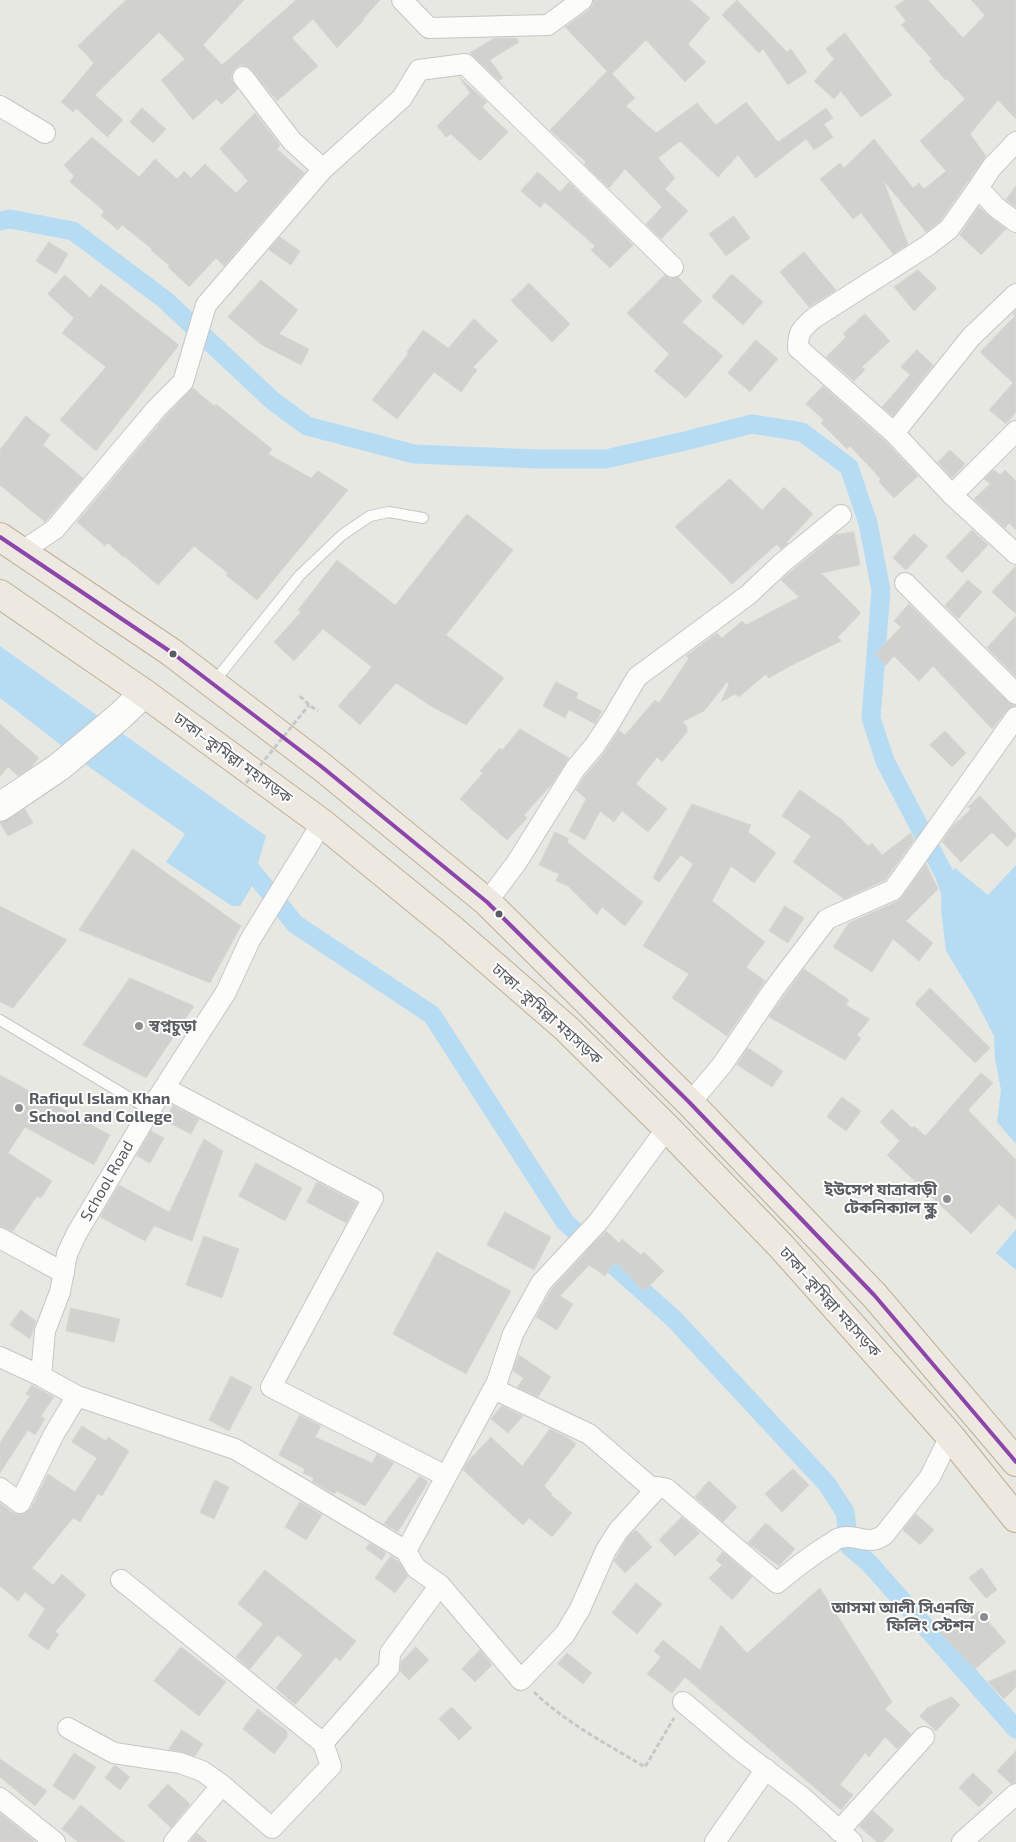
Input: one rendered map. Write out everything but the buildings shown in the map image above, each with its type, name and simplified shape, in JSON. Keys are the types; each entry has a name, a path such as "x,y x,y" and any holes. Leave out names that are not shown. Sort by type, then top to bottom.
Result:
{"highway":[{"path":"11,544 170,652 322,767 487,902 690,1103 875,1296 1016,1462"},
{"name":"ঢাকা–কুমিল্লা মহাসড়ক","path":"0,594 144,693 322,823 453,930 567,1029 667,1128 781,1246 950,1436 1016,1518"}],"main road":[{"path":"0,807 60,767 144,693"}],"street":[{"path":"402,0 430,28 548,25 582,0"},
{"path":"11,544 55,529 156,409 183,382 206,305 323,169 402,98 420,70 465,64 673,267"},
{"path":"243,77 292,141 323,169"},
{"path":"0,106 45,133"},
{"path":"1016,142 992,168 949,229 926,246 814,318 802,329 798,336 798,348 894,433 952,495 1016,554"},
{"path":"978,188 997,208 1016,222"},
{"path":"894,433 971,337 1016,294"},
{"path":"952,495 1016,431"},
{"path":"487,902 517,862 575,769 595,745 611,721 637,677 748,595 782,562 841,515"},
{"path":"906,583 1016,694"},
{"path":"690,1103 722,1065 774,989 827,919 893,890 1016,717"},
{"name":"School Road","path":"41,1376 45,1331 60,1292 67,1254 77,1233 150,1110 226,992 250,940 322,823"},
{"path":"164,1088 373,1198 271,1387 446,1476"},
{"path":"406,1551 494,1389 514,1334 541,1283 599,1222 667,1128"},
{"path":"0,1238 64,1273"},
{"path":"0,1357 41,1376 77,1396 235,1449 406,1551 416,1568 440,1586 521,1680 565,1634 580,1609 606,1550 618,1531 658,1487 667,1489 777,1583 821,1549 849,1538 871,1541 884,1535 930,1477 950,1436"},
{"path":"494,1389 589,1434 654,1490"},
{"path":"0,1488 20,1502 54,1434 77,1396"},
{"path":"68,1728 114,1752 180,1763 202,1771 222,1785 272,1828 331,1766 323,1743 121,1580"},
{"path":"323,1743 389,1668 390,1653 440,1586"},
{"path":"683,1702 741,1751 802,1797 847,1839 924,1737"},
{"path":"716,1842 766,1769"},
{"path":"174,1842 222,1785"},
{"path":"962,1842 1016,1794"},
{"path":"0,1798 54,1842"}],"lane":[{"path":"212,684 300,575 342,535 370,516 388,512 423,518"},
{"path":"0,1020 150,1110"}],"path":[{"path":"300,696 318,711"},
{"path":"246,783 309,705"},
{"path":"521,1680 545,1703 595,1737 645,1767 683,1702"}],"water":[{"path":"0,646 266,836 251,888 240,906 232,906 166,862 185,834 92,769 0,698"},
{"path":"1016,865 1016,1144 997,1122 1001,1090 995,1059 994,1036 974,997 946,951 941,909 942,884 955,868 988,895"},
{"path":"1016,1229 1016,1270 996,1253"}],"waterway":[{"path":"0,221 10,219 73,231 164,299 273,401 307,426 414,454 538,459 606,459 752,424 802,432 849,467 868,523 881,590 871,718 885,761 944,874 954,901"},
{"path":"239,855 295,924 432,1015 565,1222 674,1319 827,1484 845,1512 849,1546 869,1563 1016,1729"}],"transit line":[{"path":"0,537 171,652 322,767 487,902 690,1103 875,1296 1016,1462"}],"place":[{"name":"স্বপ্নচুড়া","path":"139,1026"},
{"name":"Rafiqul Islam Khan School and College","path":"19,1108"},
{"name":"ইউসেপ যাত্রাবাড়ী টেকনিক্যাল স্কুল","path":"947,1199"},
{"name":"আসমা আলী সিএনজি ফিলিং স্টেশন","path":"984,1617"}]}
